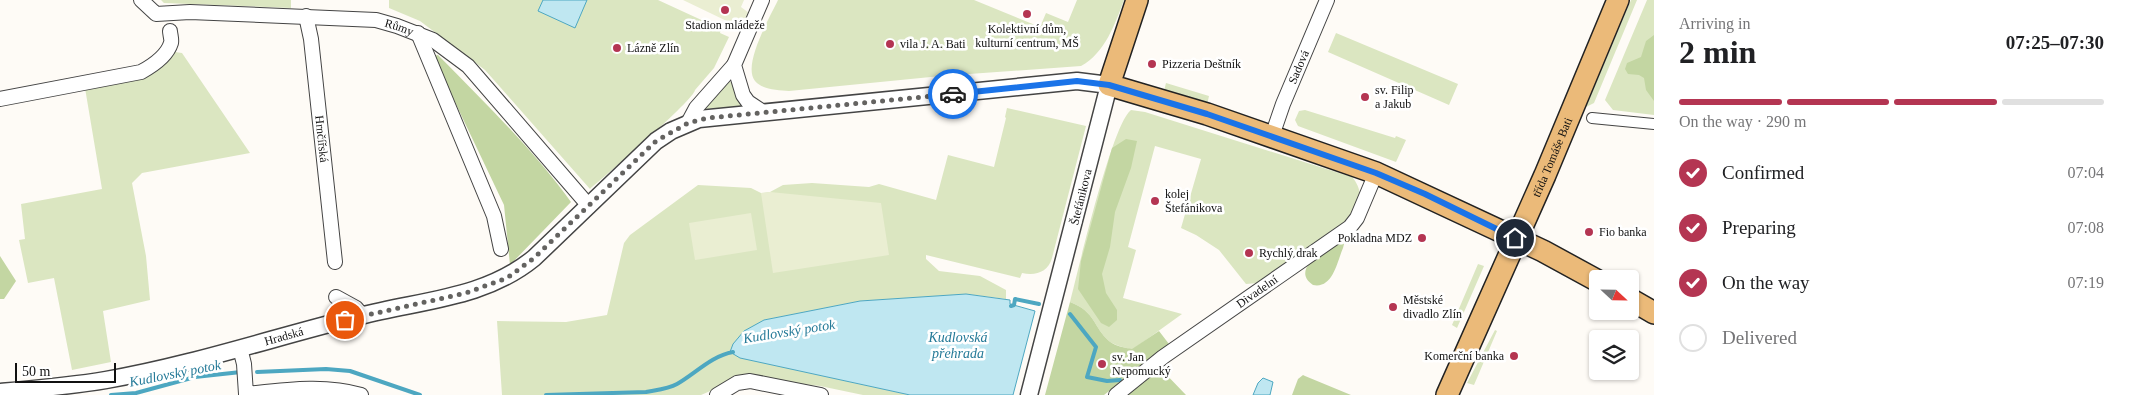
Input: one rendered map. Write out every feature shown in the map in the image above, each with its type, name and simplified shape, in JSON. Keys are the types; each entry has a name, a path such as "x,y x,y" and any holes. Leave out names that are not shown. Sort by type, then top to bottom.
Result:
{"main road":[{"name":"Štefánikova","path":"1109,85 1137,0"},
{"name":"třída Tomáše Bati","path":"1447,395 1515,238 1545,175 1618,0"},
{"path":"1109,85 1207,114 1376,173 1425,194 1543,251 1589,276"},
{"path":"1639,304 1654,313"}],"street":[{"name":"Růmy","path":"141,0 156,14 190,12 376,20 418,33 451,51 468,66 589,206"},
{"name":"Hradská","path":"688,123 696,108 734,65 762,0"},
{"name":"Sadová","path":"1272,136 1283,104 1327,0"},
{"name":"Hrnčířská","path":"306,16 311,39 335,262"},
{"path":"0,99 141,72 150,67 167,50 171,43 170,31"},
{"path":"418,33 494,216 501,249"},
{"path":"734,65 743,95 748,102 763,112"},
{"name":"Hradská","path":"0,392 106,380 189,362 362,315 466,293 497,282 516,272 534,258 656,141 688,123 708,118 763,112 1077,81 1109,85"},
{"name":"Štefánikova","path":"1029,395 1109,85"},
{"path":"1592,118 1654,124"},
{"name":"Divadelní","path":"1116,395 1163,357 1350,227 1357,218 1376,173"},
{"path":"336,297 356,308 362,315"},
{"path":"240,348 245,379 242,395 312,388 333,389 361,395"},
{"path":"717,395 737,383 750,381 821,395"}],"green space":[{"path":"161,0 291,0 291,8 164,3"},
{"path":"389,0 658,0 721,29 720,33 729,37 714,68 691,97 590,189 485,70 420,21 389,8"},
{"name":"Stadion mládeže","path":"683,0 744,0 741,7 749,13 746,21 735,25"},
{"path":"778,0 974,0 1040,27 1046,13 1068,22 1077,0 1124,0 1113,28 1103,46 1097,54 1081,66 941,76 789,91 762,86 755,81 752,74 754,53"},
{"path":"1631,0 1637,0 1594,103 1586,107"},
{"path":"1647,0 1654,0 1654,115 1613,110 1605,100"},
{"path":"1336,33 1458,84 1449,105 1328,52"},
{"path":"1654,35 1654,101 1646,90 1644,78 1639,75 1628,74 1625,69 1627,63 1641,57 1646,41"},
{"path":"175,52 182,53 250,153 142,173 132,183 146,256 150,300 103,311 111,362 72,370 54,278 28,283 19,240 25,239 21,204 102,189 85,88 129,81 150,75"},
{"path":"438,55 524,144 571,202 510,265 504,205 433,56"},
{"path":"729,81 733,84 743,107 704,109"},
{"path":"1166,83 1209,96 1207,105 1164,91"},
{"path":"1007,108 1086,126 1052,258 1048,267 1037,273 1022,273 1020,278 926,255 926,259 939,271 980,276 1006,290 1006,299 966,294 860,301 764,320 730,352 741,358 910,395 863,395 820,386 743,377 701,395 502,395 497,321 566,322 607,315 624,243 630,235 698,185 751,188 761,193 770,192 783,185 812,183 869,187 879,184 936,200 948,155 994,167"},
{"path":"1131,110 1145,112 1352,177 1360,192 1358,205 1339,228 1312,248 1258,283 1246,284 1219,250 1181,228 1201,159 1155,146 1128,247 1136,250 1123,298 1182,314 1132,350 1114,344 1104,336 1085,310 1070,302 1105,169 1123,121"},
{"path":"1305,110 1406,140 1396,162 1298,126 1295,120 1299,111"},
{"path":"1126,139 1137,141 1131,168 1115,212 1110,247 1102,274 1106,293 1117,310 1117,320 1109,327 1101,323 1078,289 1081,261 1112,148"},
{"path":"770,192 881,203 889,255 773,273 761,193"},
{"path":"751,213 757,250 695,260 689,223"},
{"path":"1340,241 1344,244 1330,279 1320,285 1313,285 1307,279 1305,272 1308,266 1319,254"},
{"path":"0,256 16,281 4,299 0,299"},
{"path":"1478,264 1484,266 1457,328 1452,325"},
{"path":"1070,302 1085,310 1104,336 1117,345 1132,349 1159,331 1169,344 1104,395 1045,395"},
{"path":"1495,330 1497,331 1474,385 1467,383"},
{"path":"1160,368 1186,395 1125,395"},
{"path":"1303,375 1351,395 1292,395 1298,379"}],"water":[{"path":"543,0 587,0 575,28 538,11"},
{"name":"Kudlovská přehrada","path":"966,294 1010,300 1010,304 1035,311 1013,395 910,395 740,358 730,352 733,344 744,331 764,320 860,301"},
{"path":"1263,378 1273,382 1270,395 1253,395 1258,383"}],"waterway":[{"name":"Kudlovský potok","path":"1011,306 1014,305 1015,299 1039,304"},
{"name":"Kudlovský potok","path":"1070,314 1096,347 1087,377 1107,381 1120,380"},
{"name":"Kudlovský potok","path":"546,395 646,392 662,389 677,384 718,357 733,352"},
{"name":"Kudlovský potok","path":"257,372 326,369 350,371 420,395"},
{"name":"Kudlovský potok","path":"111,395 136,393 195,377 241,372"}],"way so far":[{"path":"345,320 466,293 507,278 534,258 656,141 688,123 708,118 953,94"}],"place":[{"name":"Stadion mládeže","path":"725,10"},
{"name":"Kolektivní dům, kulturní centrum, MŠ","path":"1027,14"},
{"name":"vila J. A. Bati","path":"890,44"},
{"name":"Lázně Zlín","path":"617,48"},
{"name":"Pizzeria Deštník","path":"1152,64"},
{"name":"sv. Filip a Jakub","path":"1365,97"},
{"name":"kolej Štefánikova","path":"1155,201"},
{"name":"Fio banka","path":"1589,232"},
{"name":"Pokladna MDZ","path":"1422,238"},
{"name":"Rychlý drak","path":"1249,253"},
{"name":"Městské divadlo Zlín","path":"1393,307"},
{"name":"Komerční banka","path":"1514,356"},
{"name":"sv. Jan Nepomucký","path":"1102,364"}],"route":[{"path":"953,94 1077,81 1109,85 1207,114 1376,173 1425,194 1515,238"}]}
